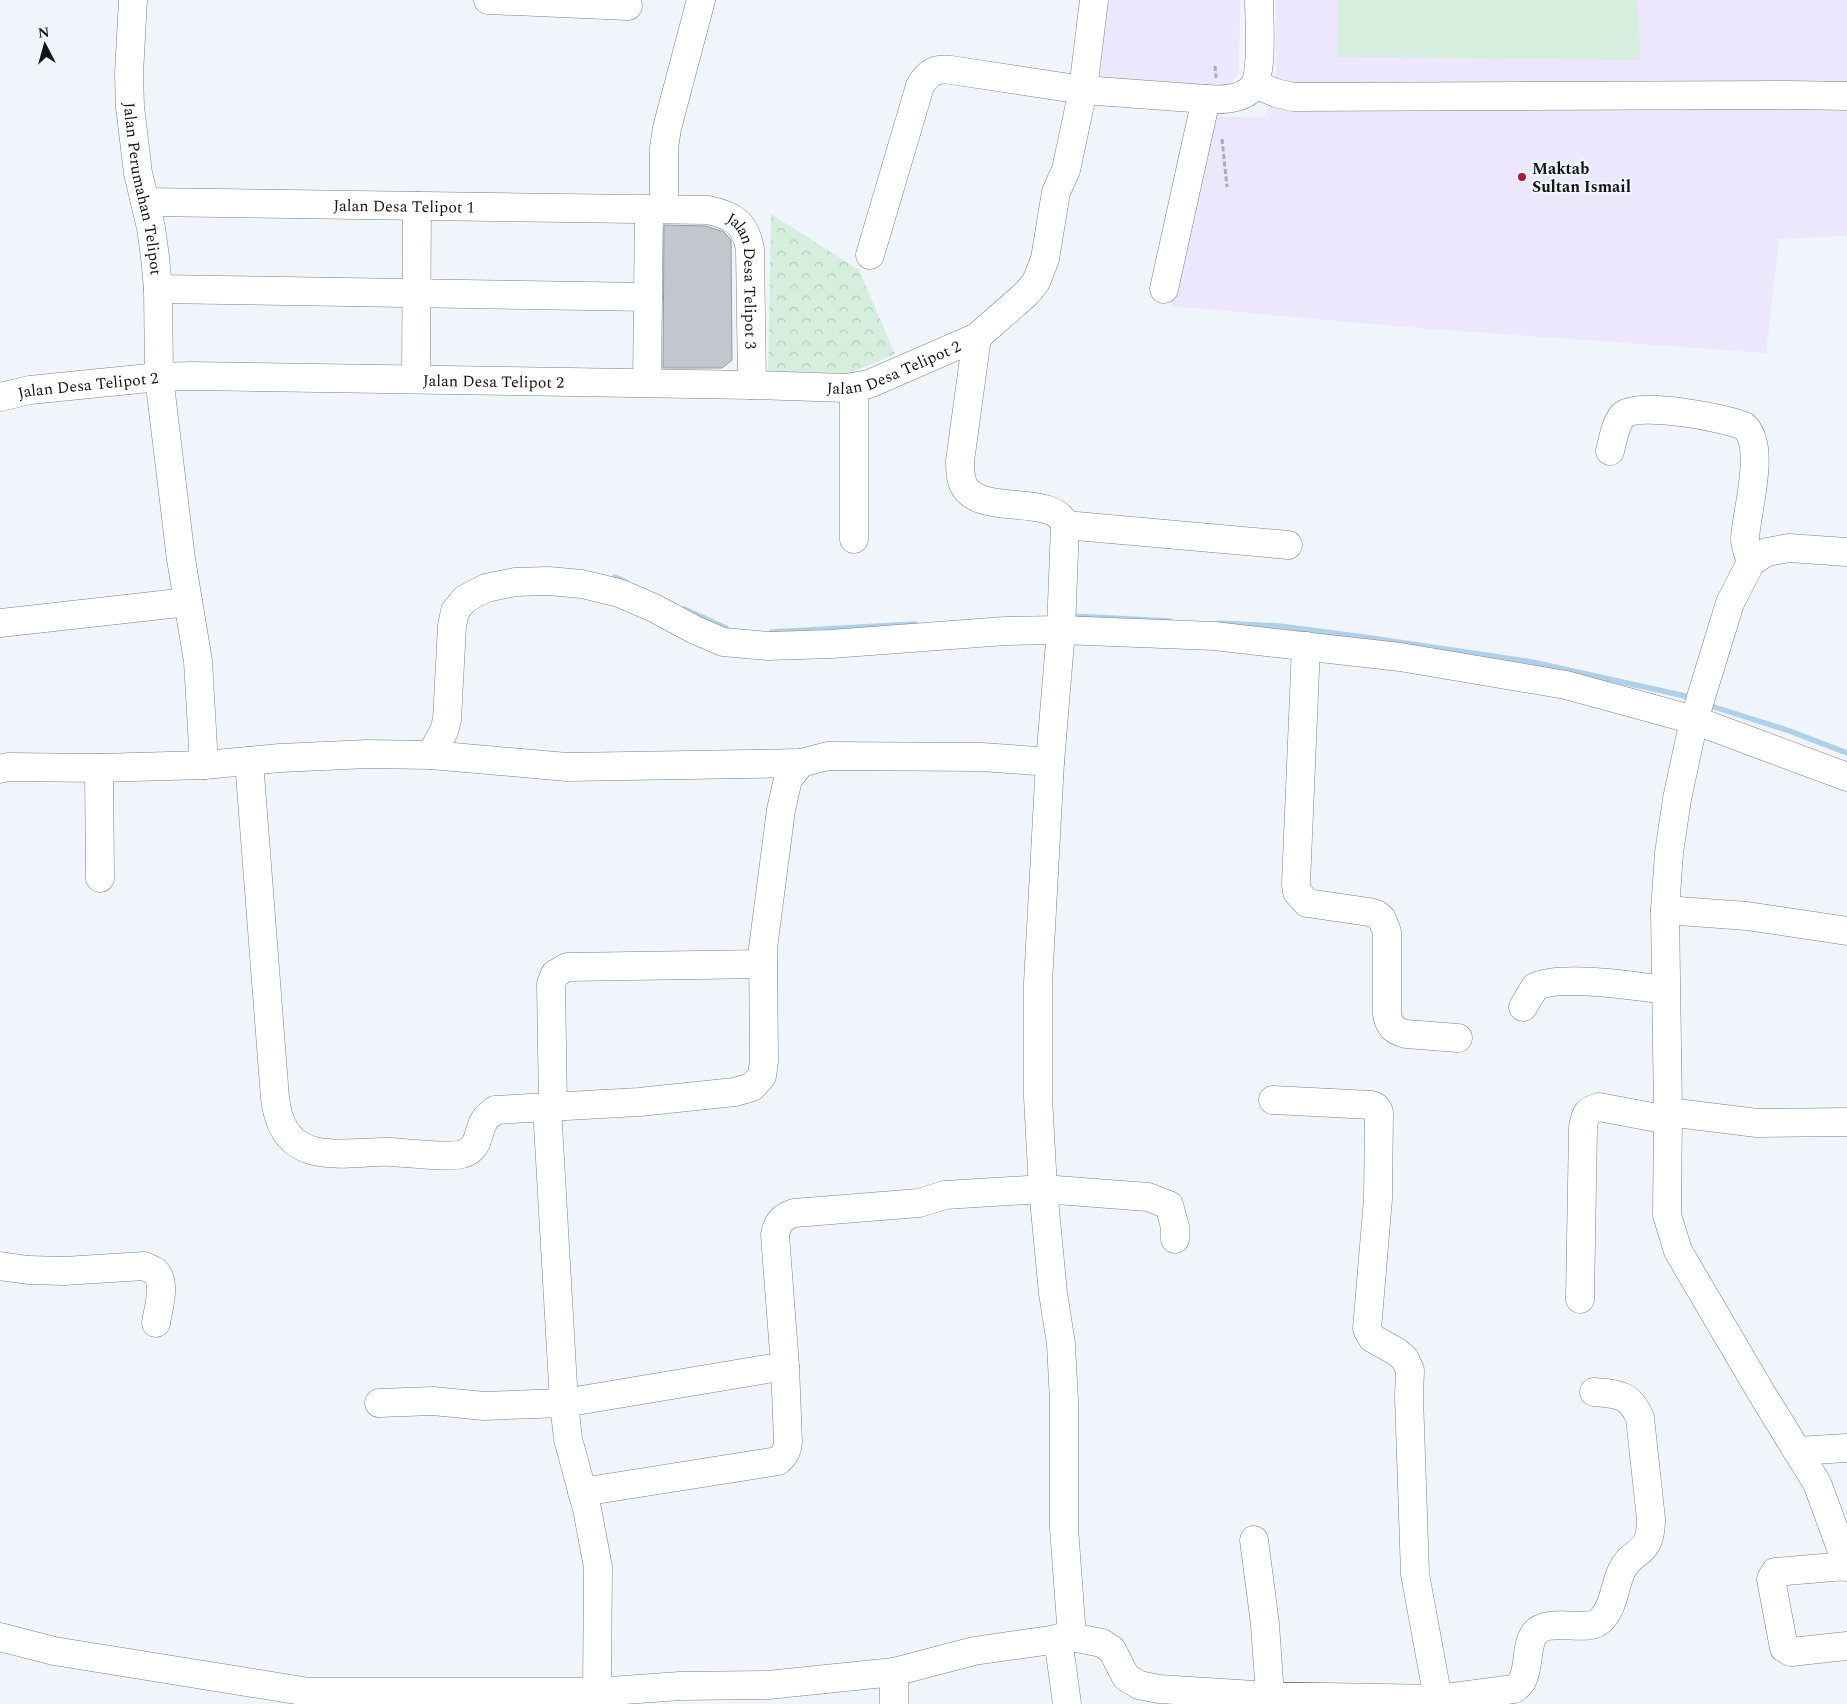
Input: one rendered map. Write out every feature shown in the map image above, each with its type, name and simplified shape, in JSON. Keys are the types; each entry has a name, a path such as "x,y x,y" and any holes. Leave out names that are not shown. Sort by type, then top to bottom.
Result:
{"street":[{"name":"Jalan Perumahan Telipot","path":"133,0 129,74 130,107 138,173 151,228 158,289 159,377 181,559 198,661 204,765"},
{"path":"488,0 628,6"},
{"path":"647,383 648,297 664,148 701,0"},
{"name":"Jalan Desa Telipot 2","path":"0,397 30,390 159,377 416,379 854,387 869,384 977,337 1026,294 1036,282 1046,259 1056,192 1066,170 1083,90 1094,0"},
{"path":"870,255 920,86 924,78 932,71 941,69 952,70 1083,90 1218,100 1240,96 1252,89 1256,84 1259,69 1259,0"},
{"path":"1256,84 1284,96 1293,97 1791,94 1847,96"},
{"path":"1164,289 1206,99"},
{"name":"Jalan Desa Telipot 1","path":"145,202 657,209"},
{"path":"416,379 417,206"},
{"name":"Jalan Desa Telipot 3","path":"657,209 708,210 725,214 738,221 747,234 750,249 752,385"},
{"path":"158,289 648,297"},
{"path":"977,337 960,461 960,475 963,485 971,494 982,500 1052,510 1063,518 1065,525 1038,983 1038,1097 1043,1189 1053,1293 1061,1344 1064,1401 1067,1704"},
{"path":"854,387 854,539"},
{"path":"1610,452 1621,418 1631,411 1663,410 1744,426 1750,431 1754,444 1753,485 1745,540 1752,562"},
{"path":"1065,525 1288,545"},
{"path":"1847,552 1789,548 1767,552 1752,562 1730,603 1694,720 1677,799 1669,853 1664,910 1668,1116 1667,1215 1678,1251 1817,1483 1842,1550 1846,1566 1775,1572 1770,1578 1784,1648 1791,1652 1847,1646"},
{"path":"431,755 444,731 446,720 452,626 455,611 465,599 486,588 505,584 548,581 582,584 619,593 723,642 768,646 884,642 1005,631 1060,630 1214,636 1400,657 1566,685 1643,705 1694,720 1847,778"},
{"path":"0,622 188,602"},
{"path":"1306,646 1297,892 1307,903 1369,912 1376,914 1382,919 1387,932 1387,1014 1392,1028 1406,1034 1458,1038"},
{"path":"0,769 8,767 99,768 204,765 280,758 368,754 431,755 567,767 801,763 828,756 982,757 1050,762"},
{"path":"249,761 275,1098 280,1120 288,1136 304,1148 319,1153 346,1155 390,1152 462,1154 473,1147 480,1136 484,1121 495,1110 639,1102 735,1092 752,1087 762,1076 764,1062 763,948 780,810 788,779 801,763"},
{"path":"99,768 100,878"},
{"path":"1664,910 1747,916 1847,931"},
{"path":"597,1698 598,1567 587,1509 568,1439 564,1403 550,1107 551,984 555,974 567,967 763,964"},
{"path":"1523,1007 1535,987 1550,982 1604,982 1665,990"},
{"path":"1273,1100 1370,1105 1376,1107 1379,1112 1378,1199 1367,1329 1372,1338 1405,1359 1410,1370 1409,1397 1415,1574 1439,1702"},
{"path":"1580,1299 1583,1128 1585,1115 1591,1109 1599,1107 1668,1116 1757,1123 1847,1122"},
{"path":"582,1492 778,1461 784,1456 788,1442 785,1366 775,1235 776,1227 780,1220 786,1216 794,1213 919,1203 945,1194 1043,1189 1148,1197 1169,1205 1176,1238"},
{"path":"0,1266 64,1272 144,1266 155,1271 160,1283 156,1323"},
{"path":"379,1403 433,1401 484,1406 564,1403 785,1366"},
{"path":"0,1637 54,1651 308,1698 597,1698 680,1686 768,1685 894,1672 974,1651 1065,1638 1102,1643 1112,1650 1126,1677 1139,1685 1159,1689 1270,1696 1439,1702 1514,1689 1522,1680 1530,1643 1536,1632 1547,1626 1596,1624 1607,1615 1622,1570 1648,1543 1651,1532 1651,1519 1640,1418 1635,1406 1626,1398 1594,1392"},
{"path":"1797,1451 1847,1448"},
{"path":"1254,1540 1266,1624 1270,1696"},
{"path":"894,1672 894,1704"}],"shaded area":[{"path":"1107,0 1240,0 1239,72 1230,85 1107,83 1099,81"},
{"name":"Maktab Sultan Ismail","path":"1276,0 1847,0 1847,236 1779,239 1766,353 1405,327 1170,306 1209,116 1264,117 1278,87 1276,77"}],"green space":[{"path":"1338,0 1637,0 1641,60 1337,57"},
{"path":"771,214 859,270 895,354 839,378 768,377"}],"building":[{"path":"664,225 706,226 724,232 731,240 732,360 722,368 663,368"}],"waterway":[{"path":"615,577 626,582"},
{"path":"684,609 726,628"},
{"path":"1072,616 1170,621"},
{"path":"1219,623 1279,626 1532,662 1685,696"},
{"path":"772,632 915,624"},
{"path":"1711,706 1787,730 1847,753"}],"place":[{"name":"Maktab Sultan Ismail","path":"1522,177"}]}
